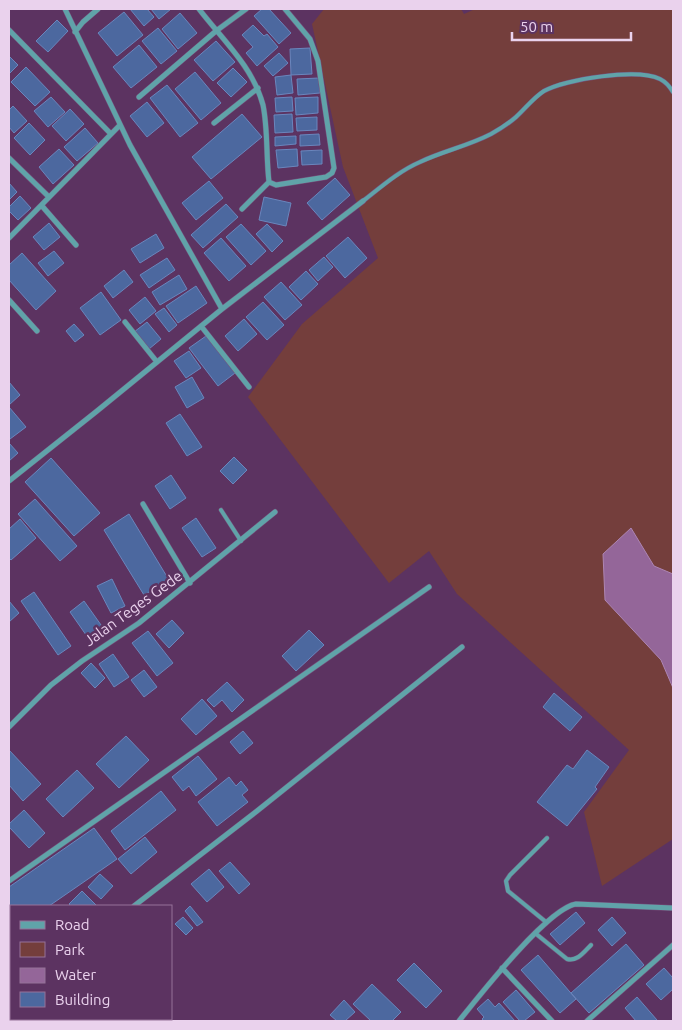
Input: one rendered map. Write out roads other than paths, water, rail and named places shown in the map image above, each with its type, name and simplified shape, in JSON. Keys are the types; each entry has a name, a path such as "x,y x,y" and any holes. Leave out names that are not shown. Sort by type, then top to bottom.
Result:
{"street":[{"path":"65,9 120,125 222,309"},
{"path":"75,32 98,9"},
{"path":"199,9 238,56 258,88 263,107 269,182 242,209"},
{"path":"139,97 216,31 246,9"},
{"path":"269,182 276,185 318,179 330,175 334,168 318,62 310,38 285,9"},
{"path":"9,30 111,134"},
{"path":"214,123 258,88"},
{"path":"9,238 120,125"},
{"path":"9,158 50,197"},
{"path":"9,481 222,309 363,201"},
{"path":"42,206 76,245"},
{"path":"9,300 37,331"},
{"path":"125,322 157,362"},
{"path":"201,326 249,388"},
{"path":"143,504 190,583"},
{"name":"Jalan Teges Gede","path":"9,727 51,685 82,661 139,623 275,512"},
{"path":"9,881 429,587"},
{"path":"135,905 257,811 462,646"},
{"path":"459,1021 502,968 546,922 567,906 576,904 673,908"},
{"path":"587,1021 673,944"},
{"path":"502,968 552,1021"}],"lane":[{"path":"363,201 417,163 479,140 499,129 517,116 538,95 551,88 571,81 596,77 647,76 661,79 673,92"},
{"path":"221,510 241,541"},
{"path":"546,922 508,891 506,881 547,838"},
{"path":"535,933 567,959 571,960 575,959 592,945"}],"water":[{"path":"631,528 654,566 673,574 673,688 661,660 605,600 603,554"}]}
